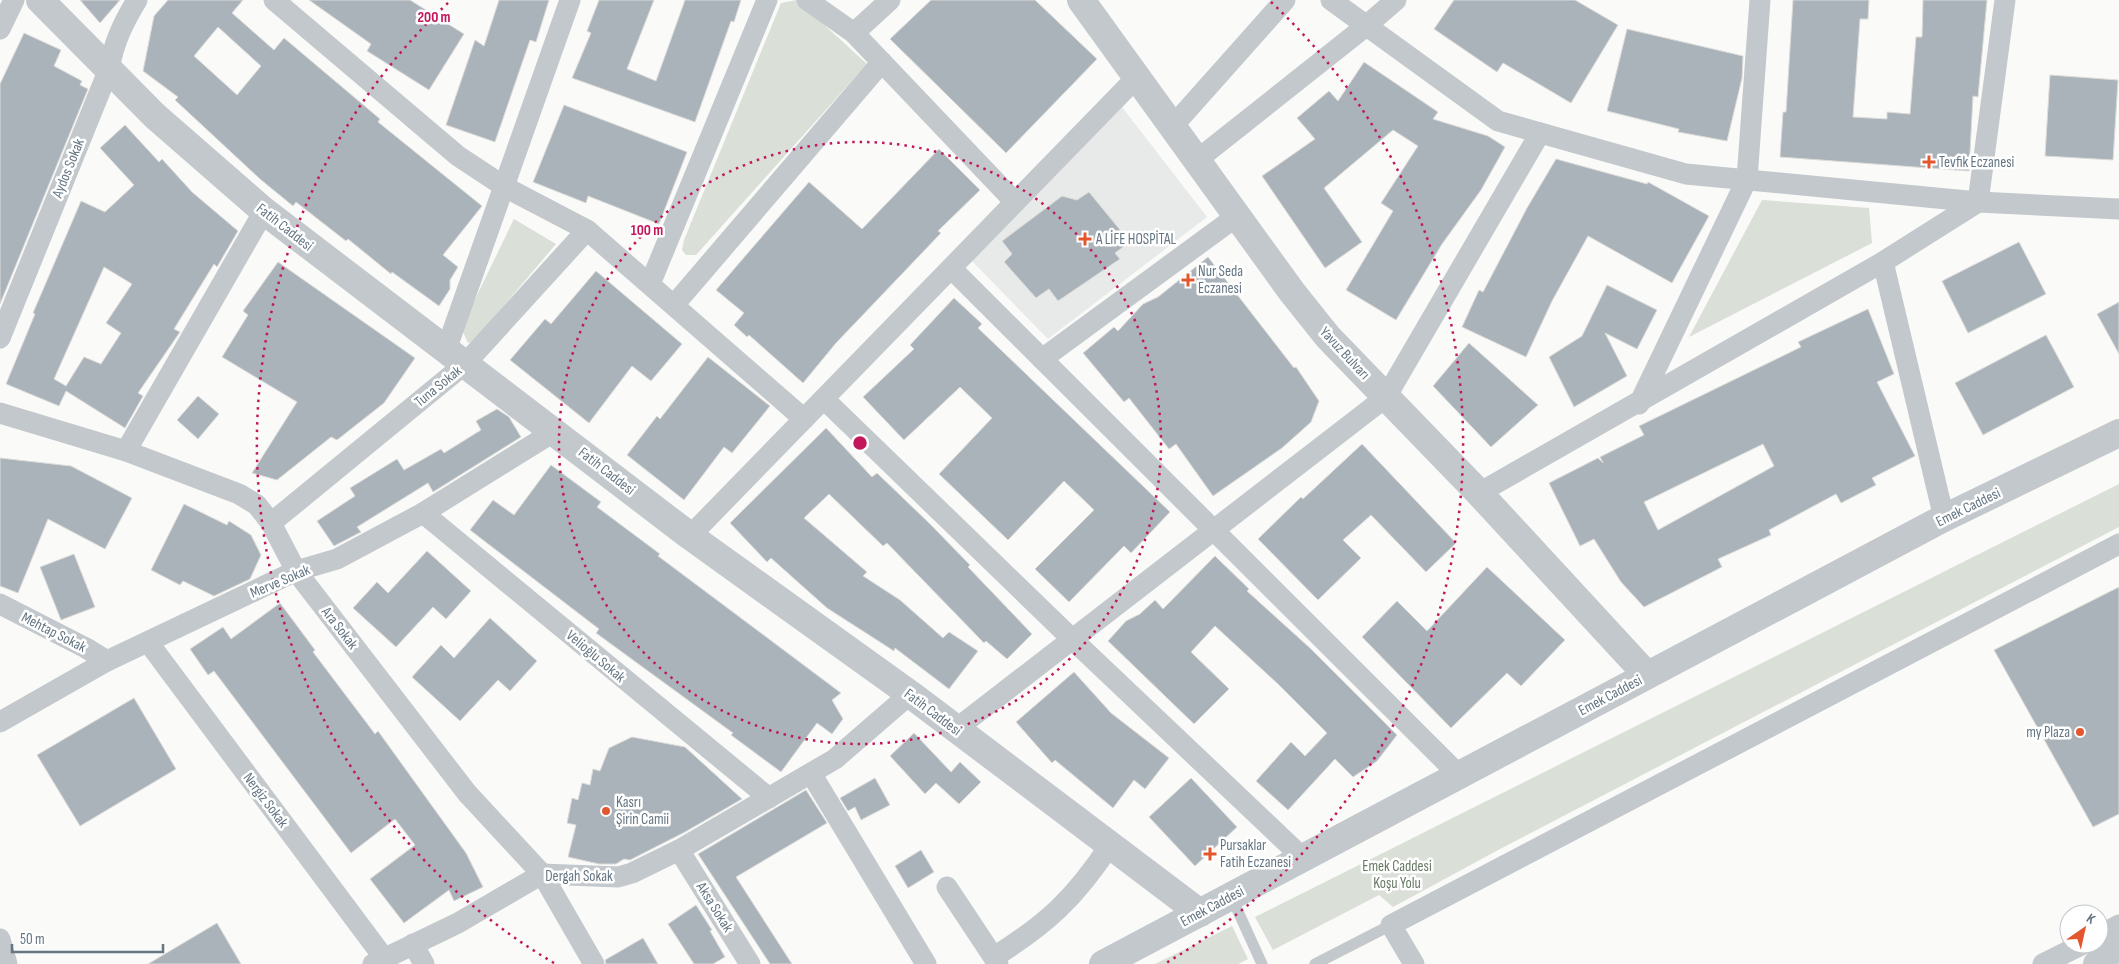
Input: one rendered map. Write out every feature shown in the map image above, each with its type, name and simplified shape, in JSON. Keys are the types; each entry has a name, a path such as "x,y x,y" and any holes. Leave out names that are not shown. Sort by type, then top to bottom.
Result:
{"street":[{"path":"0,30 14,0"},
{"name":"Fatih Caddesi","path":"40,0 156,116 264,211 555,431 690,536 910,694 1200,913"},
{"name":"Aydos Sokak","path":"0,338 109,69 114,45 122,24 137,0"},
{"path":"274,0 458,156 505,186 587,230 804,419"},
{"name":"Tuna Sokak","path":"455,357 505,186 570,0"},
{"path":"650,284 766,0"},
{"path":"807,0 854,33 1016,202"},
{"path":"854,33 890,0"},
{"name":"Yavuz Bulvarı","path":"1080,0 1292,292 1328,337 1479,493 1648,675"},
{"path":"1172,127 1285,0"},
{"path":"1331,0 1498,121 1686,174 1978,202 2119,209"},
{"path":"1196,160 1366,26 1396,0"},
{"path":"1639,404 1747,179 1760,0"},
{"path":"1978,202 2005,0"},
{"path":"674,305 882,62"},
{"path":"690,536 1136,78"},
{"path":"956,729 1386,397 1540,133"},
{"path":"1479,493 1639,404 1883,262 1978,202"},
{"path":"126,451 264,211"},
{"path":"1042,359 1237,216"},
{"name":"Tuna Sokak","path":"271,523 455,357 587,230"},
{"path":"1883,262 1944,518"},
{"path":"951,268 1459,775"},
{"path":"824,399 1072,640 1303,858"},
{"name":"Ara Sokak","path":"0,413 126,451 239,494 257,505 271,523 296,571 467,793 542,874 594,964"},
{"name":"Merve Sokak","path":"0,722 107,661 296,571 337,559 423,513 555,431"},
{"name":"Emek Caddesi","path":"1113,962 1230,896 1944,518 2119,433"},
{"name":"Velioğlu Sokak","path":"423,513 769,798"},
{"path":"1414,964 1391,926 2119,544"},
{"name":"Mehtap Sokak","path":"0,604 79,644 107,661"},
{"name":"Nergiz Sokak","path":"148,642 378,961"},
{"name":"Dergah Sokak","path":"378,961 458,923 542,874 618,877 632,873 679,850 812,775 836,759 910,694"},
{"path":"812,775 926,964"},
{"path":"947,887 996,961 1054,915 1086,880 1110,846"},
{"name":"Aksa Sokak","path":"679,850 750,964"},
{"path":"0,939 7,964"},
{"path":"413,944 424,964"},
{"path":"2097,964 2119,944"},
{"path":"2043,964 2062,954"}],"lane":[{"path":"1230,896 1262,964"},
{"path":"1315,964 1391,926"}],"shaded area":[{"name":"A LİFE HOSPİTAL","path":"1122,107 1207,217 1048,339 971,260"}],"green space":[{"path":"797,0 867,64 696,255 686,255 682,250 684,240 781,3"},
{"path":"1762,200 1869,208 1872,243 1689,337"},
{"path":"514,219 556,244 474,341 468,343 463,332 463,324"},
{"name":"Emek Caddesi Koşu Yolu","path":"2119,484 2119,527 1500,849 1393,907 1379,895 1273,950 1255,917"},
{"path":"1232,926 1248,959 1238,964 1155,964"}],"building":[{"path":"80,0 120,0 100,23"},
{"path":"168,0 243,0 232,13 274,50 284,38 380,119 378,122 482,206 443,255 458,267 450,280 450,289 439,306 392,272 391,274 348,239 346,241 296,202 293,206 260,179 175,100 178,97 143,71 154,16","holes":["218,27 261,66 237,95 194,56"]},
{"path":"309,0 410,0 464,34 429,90 367,51 371,44"},
{"path":"499,0 549,0 536,42 530,40 495,142 446,125 475,40 484,46"},
{"path":"599,0 654,0 627,69 656,81 685,0 741,0 734,22 731,21 695,122 572,78 591,33 587,31"},
{"path":"931,0 1035,0 1097,59 1006,153 890,39"},
{"path":"1454,0 1575,0 1618,25 1571,103 1503,63 1497,72 1434,29"},
{"path":"1793,0 1869,0 1868,19 1860,19 1853,117 1887,119 1887,112 1910,114 1916,37 1922,37 1923,0 1987,0 1978,97 1973,96 1969,171 1780,157 1783,112 1786,112"},
{"path":"1627,29 1743,56 1742,78 1727,141 1678,132 1679,129 1607,111"},
{"path":"24,33 61,50 54,66 82,81 80,85 88,89 0,304 0,84"},
{"path":"1364,62 1438,112 1433,119 1488,136 1505,147 1481,190 1442,244 1396,320 1346,290 1393,211 1381,203 1418,146 1393,130 1324,188 1362,242 1325,268 1262,176 1315,139 1297,118 1329,91 1338,101"},
{"path":"2050,75 2118,80 2113,160 2045,156"},
{"path":"564,105 687,152 659,224 588,196 586,203 533,182"},
{"path":"125,125 159,162 162,159 192,192 238,231 217,267 214,264 174,329 180,332 138,393 143,396 125,428 66,391 59,406 6,384 35,314 33,313 81,201 105,212 134,185 100,148","holes":["104,267 132,284 106,323 121,333 101,364 84,357 66,386 54,379"]},
{"path":"939,149 980,190 938,231 941,233 836,343 803,383 749,335 747,337 734,325 744,313 716,290 809,182 862,229"},
{"path":"1556,159 1647,184 1648,182 1709,216 1672,283 1588,236 1552,301 1526,357 1462,327 1479,290 1483,292 1527,208"},
{"path":"1089,192 1130,242 1115,253 1120,259 1058,301 1049,289 1036,298 1004,262 1012,254 1002,241 1062,196 1077,200"},
{"path":"2019,242 2046,294 1968,333 1942,281"},
{"path":"1208,257 1294,368 1296,367 1319,401 1311,422 1282,448 1213,496 1176,444 1169,449 1129,398 1124,402 1083,353 1114,327 1118,331 1143,304 1158,297"},
{"path":"278,262 415,358 384,403 337,440 331,437 277,480 252,473 297,402 222,357 248,315 243,311"},
{"path":"596,271 682,344 651,381 632,366 589,423 510,360 545,319 551,324"},
{"path":"1607,285 1657,310 1637,349 1605,333 1627,376 1574,407 1549,357 1582,336"},
{"path":"954,298 982,324 978,328 1170,512 1131,553 1124,546 1069,602 1035,569 1094,510 1064,481 1008,540 939,474 992,418 960,387 904,440 863,397 914,349 910,345"},
{"path":"2119,302 2119,354 2097,314"},
{"path":"1868,309 1894,374 1877,382 1915,456 1872,478 1876,485 1841,503 1836,494 1769,530 1771,535 1718,559 1722,567 1644,607 1621,582 1594,539 1580,546 1549,483 1598,458 1603,463 1600,457 1644,435 1639,426 1801,347 1798,342","holes":["1763,444 1774,466 1658,530 1644,502"]},
{"path":"2046,335 2074,387 1983,435 1955,383"},
{"path":"1469,343 1538,405 1491,447 1433,386"},
{"path":"708,357 770,406 732,453 724,447 684,500 627,455 657,416 660,419"},
{"path":"198,396 219,414 198,439 177,420"},
{"path":"497,409 509,417 521,437 433,492 428,483 357,527 361,532 334,546 317,521 355,496 350,488 397,459 404,470 441,449 444,453 481,430 476,421"},
{"path":"826,428 872,477 877,473 929,523 1032,634 1007,659 986,641 984,643 887,543 883,546 829,494 804,518 867,572 863,576 900,600 943,638 949,632 978,651 949,689 895,648 894,651 827,608 771,558 767,562 730,523"},
{"path":"1362,444 1456,543 1426,572 1371,515 1343,540 1361,558 1318,600 1258,539 1301,497 1303,499"},
{"path":"0,458 71,466 132,498 105,549 48,519 18,593 0,586"},
{"path":"551,465 601,502 597,507 660,554 658,556 841,693 832,700 843,719 832,734 817,723 781,772 731,735 733,733 596,633 599,629 470,530 493,500 514,515"},
{"path":"184,504 227,525 229,521 251,535 261,555 250,579 214,596 183,581 180,585 151,570"},
{"path":"427,551 471,591 446,619 433,607 396,647 353,608 377,582 388,593"},
{"path":"74,554 95,607 61,620 40,567"},
{"path":"1215,556 1249,589 1247,591 1311,649 1397,735 1377,761 1353,777 1335,759 1288,810 1256,781 1291,742 1305,756 1327,733 1278,684 1215,626 1191,652 1229,689 1194,724 1108,641 1126,621 1140,614 1155,600 1163,609"},
{"path":"1487,567 1565,640 1521,686 1507,673 1451,728 1362,637 1397,601 1427,631"},
{"name":"my Plaza","path":"2119,587 2119,814 2093,827 1994,650"},
{"path":"280,603 315,650 313,652 375,734 378,731 466,853 483,887 454,901 449,890 404,923 370,879 415,845 395,819 351,853 214,671 208,675 190,649 223,627 231,639"},
{"path":"490,618 537,661 510,691 498,680 460,721 412,677 441,645 454,658"},
{"path":"1074,672 1111,713 1169,758 1145,789 1134,780 1113,808 1055,760 1052,763 1016,722"},
{"path":"134,698 176,769 80,826 37,755"},
{"path":"914,733 951,772 960,762 981,782 959,804 936,783 925,794 890,756"},
{"path":"632,737 685,747 742,799 685,832 630,860 624,859 616,864 599,864 568,857 576,825 567,823 572,798 578,800 582,783 590,785 593,769 600,771 609,748"},
{"path":"875,778 890,805 861,820 855,807 848,811 840,798"},
{"path":"1191,778 1237,827 1195,866 1149,817"},
{"path":"806,790 827,823 736,877 792,964 770,964 698,854"},
{"path":"921,850 934,872 908,888 895,866"},
{"path":"696,905 712,930 710,931 725,957 713,964 694,964 668,924"},
{"path":"217,923 241,964 148,964"},
{"path":"643,938 658,964 606,964 605,960"}],"place":[{"name":"Tevfik Eczanesi","path":"1929,162"},
{"name":"A LİFE HOSPİTAL","path":"1085,239"},
{"name":"Nur Seda Eczanesi","path":"1188,280"},
{"name":"my Plaza","path":"2080,732"},
{"name":"Kasrı Şirin Camii","path":"606,811"},
{"name":"Pursaklar Fatih Eczanesi","path":"1210,854"}]}
